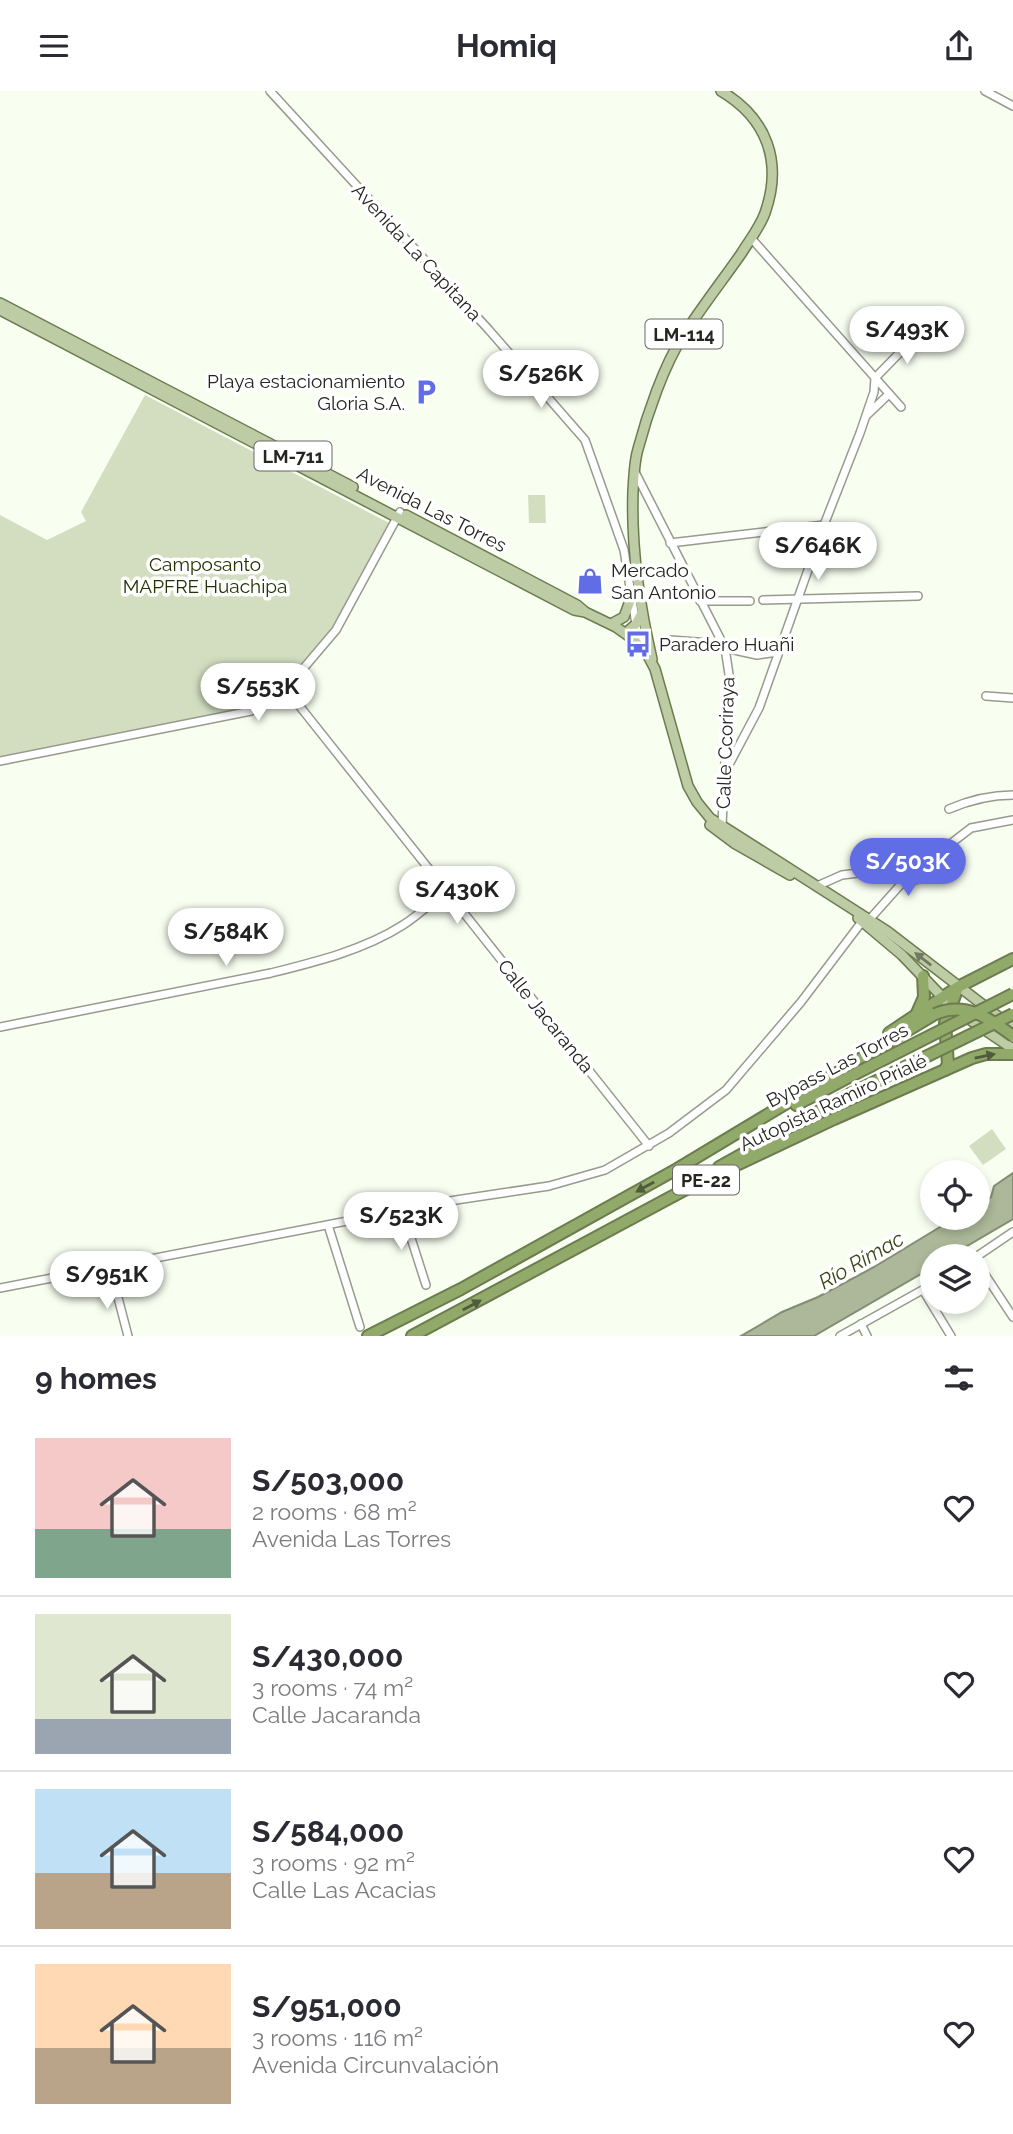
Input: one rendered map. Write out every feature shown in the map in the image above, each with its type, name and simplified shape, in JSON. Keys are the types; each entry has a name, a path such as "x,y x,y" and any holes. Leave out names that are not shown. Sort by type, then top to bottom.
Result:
{"highway":[{"path":"768,1115 958,987 1013,959"},
{"path":"916,1014 925,997 923,976"},
{"path":"944,1070 948,1064 945,1023 958,987"},
{"name":"Bypass Las Torres","path":"677,1169 843,1080 1013,994"},
{"name":"Autopista Ramiro Prialé","path":"364,1332 461,1289 677,1169 935,1014 950,1009 975,1012 993,1020 1013,1036"},
{"name":"Bypass Las Torres","path":"688,1188 721,1166 850,1094 1013,1014"},
{"name":"Autopista Ramiro Prialé","path":"412,1336 688,1188 944,1070 986,1054 1013,1052"}],"main road":[{"name":"LM-114","path":"655,669 634,562 632,513 638,450 658,389 681,338 765,215 771,186 771,153 765,135 750,113 721,91"},
{"name":"Avenida Las Torres","path":"0,303 398,515"},
{"name":"Avenida Las Torres","path":"0,310 577,605 585,612 626,633 643,649 655,669 688,786 700,807 722,827 817,886 865,920 952,1006 1013,1052"},
{"path":"611,624 624,617 631,598"},
{"path":"626,633 636,624 642,613"},
{"name":"Avenida Las Torres","path":"643,649 680,782 698,812 726,838 887,931 1013,1028"}],"street":[{"name":"Avenida La Capitana","path":"270,91 489,330 585,440 624,550 631,598 643,649"},
{"path":"985,91 1013,106"},
{"path":"751,238 901,407"},
{"path":"724,774 759,708 824,525 866,417 875,378 918,334"},
{"path":"866,417 889,394"},
{"name":"Calle Ccoriraya","path":"634,471 724,646 730,681 722,827"},
{"path":"0,761 251,711 286,689 337,630 398,515"},
{"path":"670,543 824,525"},
{"path":"764,600 918,596"},
{"path":"700,601 750,601"},
{"path":"670,640 724,646 757,655 778,652"},
{"name":"Calle Jacaranda","path":"286,689 649,1146"},
{"path":"986,696 1013,698"},
{"path":"949,809 994,795 1013,796"},
{"path":"817,886 842,875 899,868 936,855 971,828 1013,821"},
{"path":"0,1288 402,1210 578,1179 614,1165 689,1120 726,1090 801,1002 865,920 902,883 919,879 936,867"},
{"path":"0,1027 271,973 344,953 403,925 446,891"},
{"path":"402,1210 426,1286"},
{"path":"328,1225 364,1332"},
{"path":"990,1248 1013,1232"},
{"path":"110,1267 128,1336"},
{"path":"990,1282 1013,1317"},
{"path":"844,1335 920,1292"},
{"path":"938,1314 951,1336"},
{"path":"861,1324 867,1336"}],"green space":[{"name":"Camposanto MAPFRE Huachipa","path":"145,395 389,523 331,631 285,686 233,712 0,758 0,515 47,540 86,521 81,512"},
{"path":"528,495 545,495 546,523 529,523"},
{"path":"992,1129 1006,1149 990,1160 979,1160 969,1146"}],"shaded area":[{"path":"1013,1173 1013,1219 970,1244 920,1244 920,1275 814,1336 741,1336 782,1312 818,1297 874,1267 935,1230 990,1230 990,1198 994,1186"}],"place":[{"name":"Playa estacionamiento Gloria S.A.","path":"426,392"},
{"name":"Mercado San Antonio","path":"590,581"},
{"name":"Paradero Huañi","path":"638,644"}],"water label":[{"name":"Río Rímac","path":"861,1260"}]}
